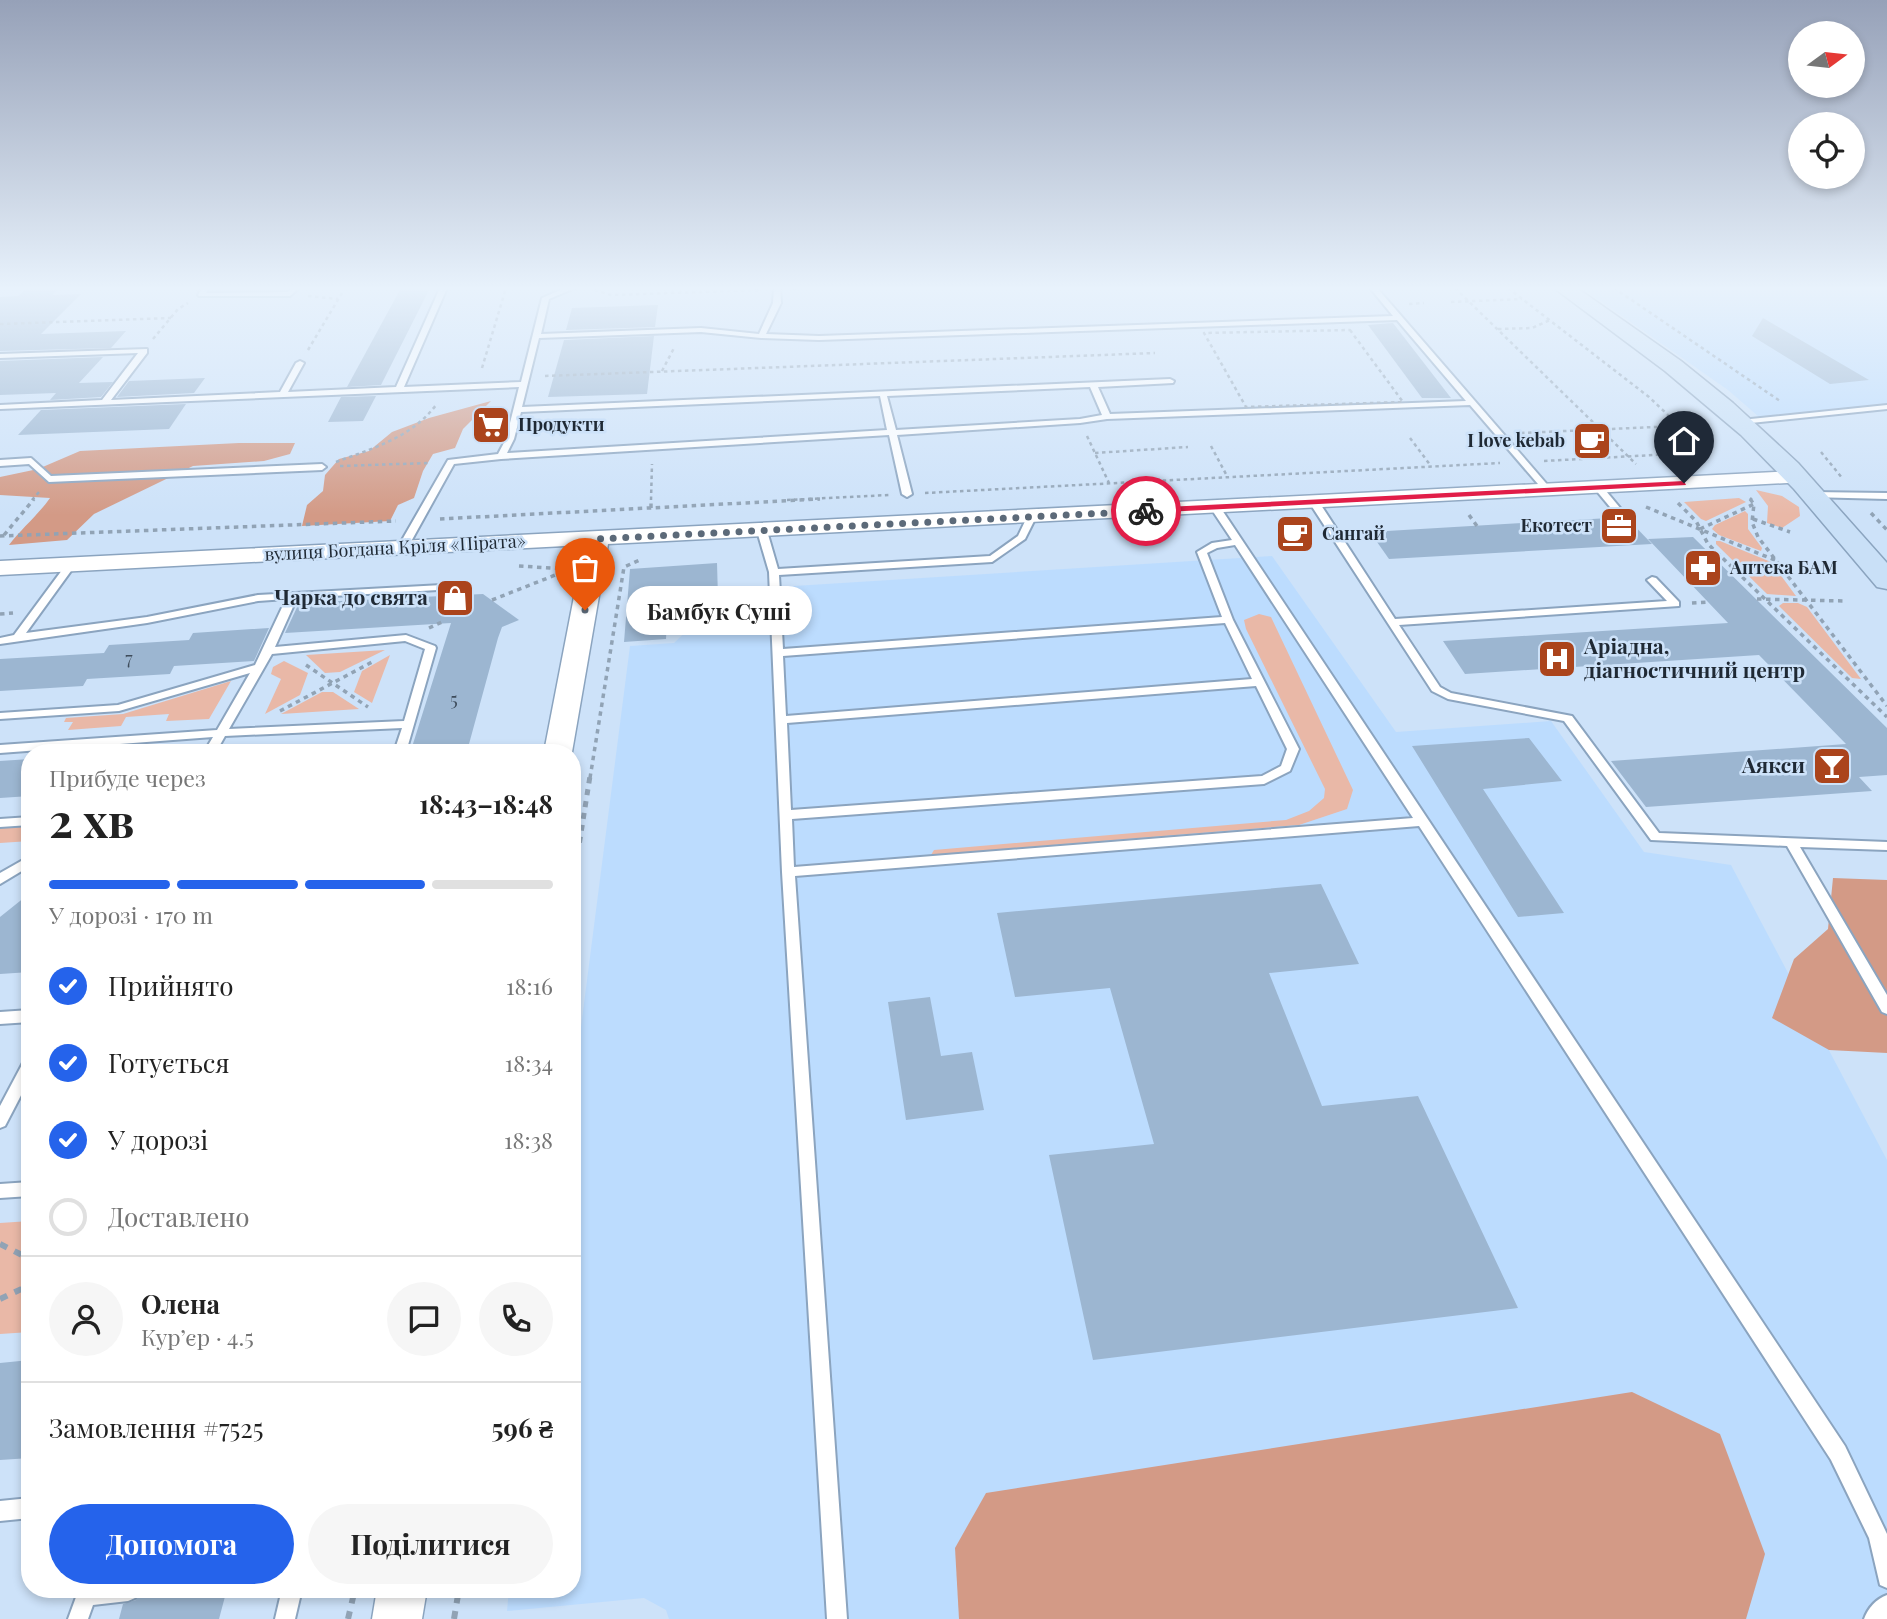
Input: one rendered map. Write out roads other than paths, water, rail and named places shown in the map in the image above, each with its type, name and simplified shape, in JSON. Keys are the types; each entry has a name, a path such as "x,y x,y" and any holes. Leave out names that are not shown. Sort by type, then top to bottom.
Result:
{"main road":[{"path":"1671,364 1741,422 1805,486 1887,581"}],"street":[{"name":"вулиця Богдана Кріля «Пірата»","path":"0,568 1547,489 1805,486"},
{"path":"559,744 597,539"},
{"path":"397,1619 400,1598"}],"lane":[{"path":"104,403 134,364"},
{"path":"282,395 300,364"},
{"path":"399,390 411,364"},
{"path":"500,456 510,439 530,364"},
{"path":"1438,364 1547,489"},
{"path":"0,416 4,407 477,386 525,380"},
{"path":"517,410 1170,382"},
{"path":"1093,385 1107,417"},
{"path":"883,394 907,494"},
{"path":"403,547 451,462 500,456 1080,421 1107,417 1471,403"},
{"path":"1741,422 1887,407"},
{"path":"0,463 31,461 49,480 322,467"},
{"path":"1805,486 1887,496"},
{"path":"1598,487 1618,511"},
{"path":"1314,502 1436,689 1448,696 1568,718 1655,837 1887,846"},
{"path":"1215,507 1838,1453 1878,1536 1887,1578"},
{"path":"774,572 992,559 1022,537 1031,517"},
{"path":"762,530 774,572 788,872 837,1619"},
{"path":"786,814 1264,780 1286,768 1293,749 1228,620 1202,552 1215,545 1238,542"},
{"path":"18,637 71,564"},
{"path":"1393,622 1675,604 1652,580"},
{"path":"0,641 147,620 258,598 438,587"},
{"path":"215,744 268,650 293,595"},
{"path":"777,653 1228,620"},
{"path":"268,650 406,638 431,648 403,744"},
{"path":"0,716 119,708 258,667"},
{"path":"780,720 1260,682"},
{"path":"69,744 409,724"},
{"path":"0,749 21,747"},
{"path":"0,824 21,822"},
{"path":"788,872 1422,822"},
{"path":"1790,841 1887,1008"},
{"path":"0,879 21,866"},
{"path":"0,1018 21,1017"},
{"path":"0,1122 21,1081"},
{"path":"0,1191 21,1190"},
{"path":"0,1511 21,1509"},
{"path":"78,1619 86,1598"},
{"path":"285,1619 290,1598"},
{"path":"1874,1619 1887,1605"}],"place":[{"name":"Продукти","path":"491,425"},
{"name":"I love kebab","path":"1592,441"},
{"name":"Екотест","path":"1619,526"},
{"name":"Сангай","path":"1295,534"},
{"name":"Аптека БАМ","path":"1703,568"},
{"name":"Чарка до свята","path":"455,598"},
{"name":"Бамбук Суші","path":"585,610"},
{"name":"Аріадна, діагностичний центр","path":"1557,659"},
{"name":"Аякси","path":"1832,766"}]}
